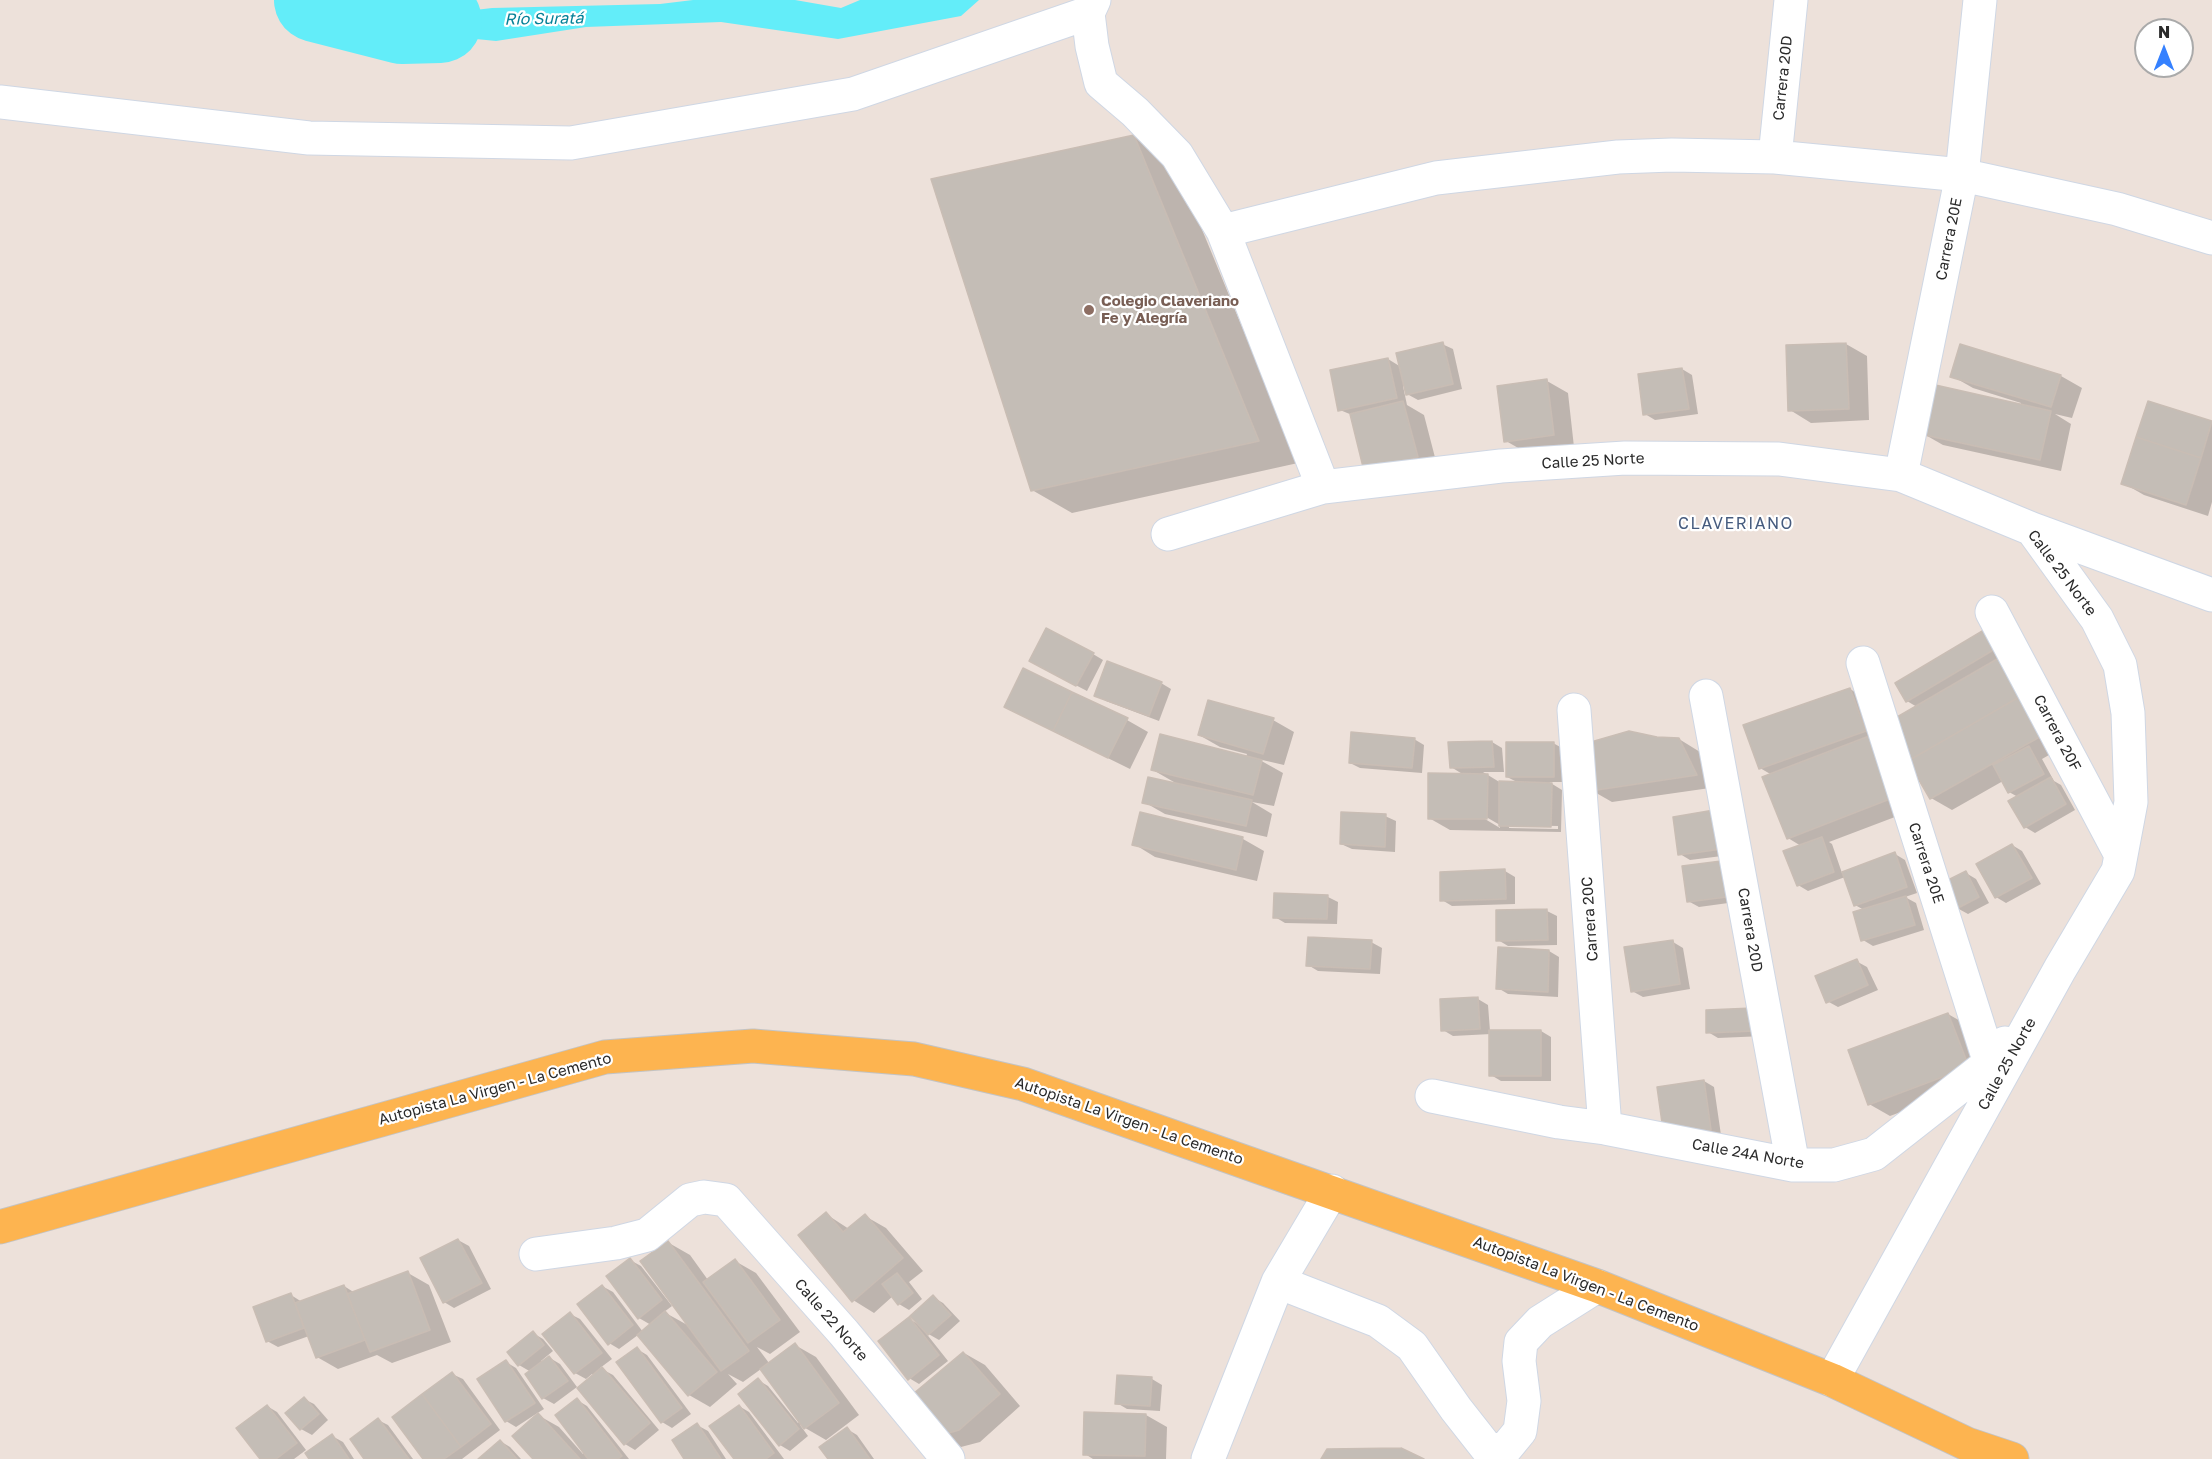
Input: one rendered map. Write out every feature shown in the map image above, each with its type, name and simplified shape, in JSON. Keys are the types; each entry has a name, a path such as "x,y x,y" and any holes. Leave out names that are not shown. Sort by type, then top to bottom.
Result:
{"main road":[{"name":"Autopista La Virgen - La Cemento","path":"0,1227 605,1057 753,1046 914,1059 1023,1084 1598,1286 1832,1380 1967,1444 2012,1459"}],"street":[{"name":"Carrera 20D","path":"1775,157 1791,0"},
{"name":"Carrera 20E","path":"1901,475 1962,175 1980,0"},
{"path":"0,102 309,138 571,143 853,94 1091,7 1092,46 1101,83 1135,112 1177,155 1223,231 1323,487"},
{"path":"1223,231 1436,178 1618,157 1672,155 1775,157 1962,175 2117,209 2212,238"},
{"name":"Calle 25 Norte","path":"1168,534 1323,487 1501,466 1626,458 1779,459 1901,475 2032,529 2097,619 2120,665 2128,713 2131,802 2118,871 2060,969 1832,1380"},
{"path":"2032,529 2212,595"},
{"name":"Carrera 20F","path":"1992,612 2121,855"},
{"name":"Carrera 20E","path":"1863,663 1990,1063"},
{"name":"Carrera 20D","path":"1706,696 1793,1165"},
{"name":"Carrera 20C","path":"1574,710 1605,1128"},
{"name":"Calle 24A Norte","path":"1432,1096 1558,1122 1605,1128 1793,1165 1834,1165 1874,1154 1990,1063 2060,969"},
{"path":"1208,1459 1278,1282 1332,1191"},
{"name":"Calle 22 Norte","path":"536,1254 616,1243 647,1235 690,1200 704,1197 726,1200 844,1333 948,1459"},
{"path":"1278,1282 1378,1321 1387,1327 1412,1346 1489,1451 1508,1454 1520,1431 1524,1401 1519,1361 1521,1342 1540,1322 1598,1286"}],"water":[{"path":"320,0 379,0 392,15 433,15 492,8 660,4 693,0 795,0 841,8 860,0 979,0 961,16 838,39 721,22 586,27 496,41 396,31"}],"building":[{"name":"Colegio Claveriano Fe y Alegría","path":"1134,135 1259,441 1031,491 931,179"},
{"path":"1443,342 1453,384 1406,395 1396,353"},
{"path":"1846,343 1849,409 1788,411 1786,345"},
{"path":"1960,344 2061,375 2051,407 1950,377"},
{"path":"1388,358 1397,398 1338,411 1330,370"},
{"path":"1682,368 1689,409 1643,415 1638,374"},
{"path":"1547,379 1554,435 1504,442 1497,386"},
{"path":"1931,384 2051,411 2040,460 1920,434"},
{"path":"1403,401 1418,457 1364,471 1350,414"},
{"path":"2148,401 2212,421 2201,458 2136,437"},
{"path":"2136,437 2201,458 2186,505 2121,484"},
{"path":"1046,628 1094,653 1076,686 1029,661"},
{"path":"1984,630 1995,649 1906,702 1895,683"},
{"path":"1999,658 2021,696 1908,761 1885,724"},
{"path":"1107,661 1162,682 1149,716 1094,696"},
{"path":"1023,668 1072,692 1053,731 1004,707"},
{"path":"1850,688 1866,731 1759,769 1743,725"},
{"path":"1072,692 1128,718 1108,758 1053,731"},
{"path":"2021,696 2043,735 1930,799 1908,761"},
{"path":"1208,700 1274,718 1263,754 1198,735"},
{"path":"1629,731 1657,737 1679,738 1697,775 1590,791 1584,744"},
{"path":"1351,732 1415,738 1412,768 1349,763"},
{"path":"1160,734 1262,760 1253,795 1151,770"},
{"path":"1872,735 1895,797 1787,839 1762,777"},
{"path":"1492,741 1494,767 1450,768 1448,742"},
{"path":"1506,742 1554,742 1554,777 1506,777"},
{"path":"2029,746 2044,774 2008,793 1993,765"},
{"path":"1428,773 1488,774 1487,819 1428,819"},
{"path":"1148,777 1252,800 1246,826 1142,803"},
{"path":"2051,777 2066,804 2024,828 2008,801"},
{"path":"1499,781 1552,783 1551,827 1499,826"},
{"path":"1720,809 1729,848 1678,855 1673,817"},
{"path":"1140,812 1243,837 1236,870 1132,845"},
{"path":"1341,812 1386,814 1385,847 1340,844"},
{"path":"1822,837 1834,872 1797,886 1783,851"},
{"path":"2012,844 2032,878 1995,898 1976,864"},
{"path":"1895,852 1907,887 1854,906 1842,872"},
{"path":"1729,860 1734,896 1687,902 1682,866"},
{"path":"1505,869 1506,899 1440,901 1440,872"},
{"path":"1966,871 1979,897 1956,909 1942,883"},
{"path":"1274,893 1328,895 1327,919 1273,918"},
{"path":"1906,896 1915,925 1861,941 1853,912"},
{"path":"1547,909 1548,940 1496,941 1496,910"},
{"path":"1308,937 1372,940 1370,969 1306,966"},
{"path":"1673,940 1680,984 1631,992 1624,947"},
{"path":"1498,947 1549,950 1548,992 1496,989"},
{"path":"1857,959 1868,985 1826,1003 1815,976"},
{"path":"1478,997 1480,1029 1441,1031 1440,999"},
{"path":"1753,1008 1754,1031 1706,1033 1706,1010"},
{"path":"1948,1013 1969,1067 1868,1105 1848,1050"},
{"path":"1489,1030 1541,1030 1541,1076 1489,1076"},
{"path":"1704,1080 1711,1130 1664,1137 1657,1087"},
{"path":"826,1212 843,1232 865,1214 903,1258 852,1302 798,1235"},
{"path":"458,1239 482,1283 443,1303 420,1258"},
{"path":"668,1241 749,1351 721,1371 640,1261"},
{"path":"630,1258 662,1300 638,1319 606,1276"},
{"path":"735,1259 780,1320 748,1343 703,1282"},
{"path":"408,1271 430,1330 370,1352 347,1294"},
{"path":"897,1273 913,1293 898,1305 882,1284"},
{"path":"344,1285 365,1340 316,1358 295,1303"},
{"path":"602,1285 633,1325 608,1345 577,1304"},
{"path":"291,1293 304,1328 266,1342 253,1307"},
{"path":"933,1295 951,1315 928,1335 910,1316"},
{"path":"665,1311 717,1372 688,1396 637,1335"},
{"path":"570,1312 602,1353 574,1374 542,1334"},
{"path":"909,1317 939,1355 908,1380 878,1341"},
{"path":"533,1331 544,1345 518,1366 507,1352"},
{"path":"795,1343 839,1403 804,1429 760,1369"},
{"path":"637,1347 682,1408 661,1423 616,1362"},
{"path":"963,1352 1000,1394 959,1430 938,1436 913,1394"},
{"path":"549,1356 568,1381 542,1399 525,1374"},
{"path":"506,1360 535,1403 505,1422 477,1379"},
{"path":"602,1367 650,1423 624,1445 577,1388"},
{"path":"452,1372 491,1424 461,1447 422,1394"},
{"path":"1117,1375 1152,1377 1150,1406 1115,1404"},
{"path":"758,1378 799,1429 779,1446 738,1394"},
{"path":"422,1394 461,1447 444,1459 423,1459 392,1417"},
{"path":"304,1397 319,1414 300,1430 285,1413"},
{"path":"577,1398 622,1456 618,1459 588,1459 555,1415"},
{"path":"267,1405 297,1443 276,1459 260,1459 236,1428"},
{"path":"739,1405 774,1453 766,1459 734,1459 709,1426"},
{"path":"1084,1412 1146,1414 1145,1456 1083,1455"},
{"path":"538,1413 580,1459 533,1459 512,1436"},
{"path":"378,1418 409,1459 364,1459 350,1439"},
{"path":"697,1423 721,1459 684,1459 672,1440"},
{"path":"847,1427 870,1459 828,1459 819,1447"},
{"path":"332,1434 349,1459 309,1459 305,1453"},
{"path":"500,1440 517,1459 478,1459"},
{"path":"1401,1448 1424,1459 1321,1459 1327,1449"}],"waterway":[{"name":"Río Suratá","path":"316,0 402,22 440,21"}],"place":[{"name":"Colegio Claveriano Fe y Alegría","path":"1089,310"}],"district":[{"name":"CLAVERIANO","path":"1736,524"}]}
